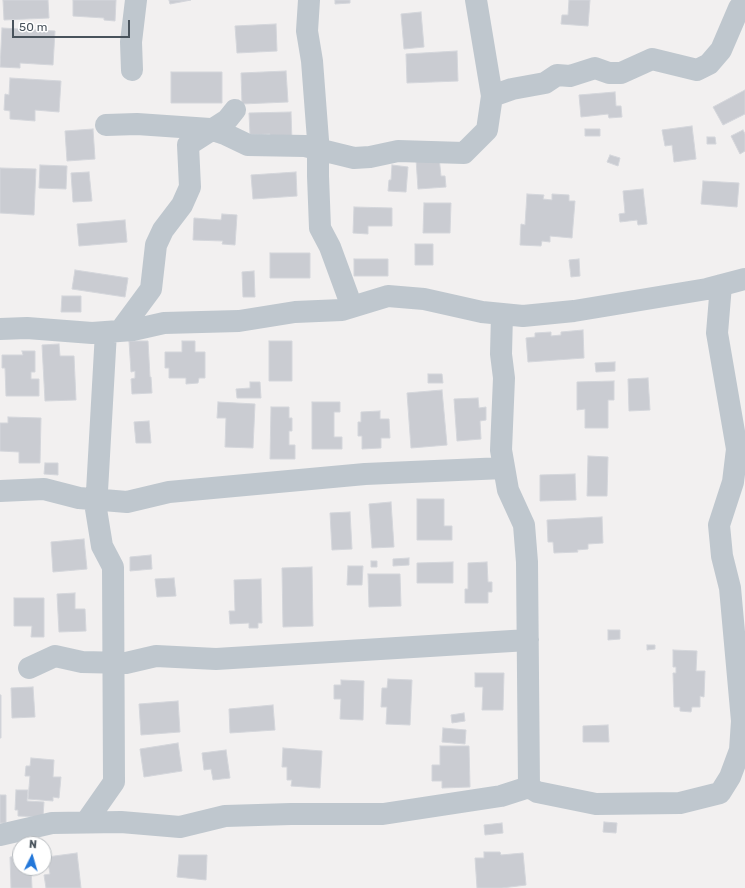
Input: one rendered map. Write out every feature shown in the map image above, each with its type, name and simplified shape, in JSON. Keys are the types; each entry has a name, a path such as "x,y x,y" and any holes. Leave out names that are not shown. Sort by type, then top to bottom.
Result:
{"street":[{"path":"132,70 131,42 136,0"},
{"path":"309,0 307,31 312,61 318,150 320,228 330,247 352,307"},
{"path":"106,125 137,124 210,130 225,134 248,145 305,146 354,158 398,152 464,153 487,130 492,96 476,0"},
{"path":"492,96 512,89 545,83 557,75 570,76 595,68 609,73 621,73 652,59 697,70 709,64 721,50 739,7"},
{"path":"86,822 114,782 113,567 102,546 96,509 113,331 151,289 156,245 163,230 182,205 190,187 188,145 227,120 235,110"},
{"path":"0,329 26,328 92,333 133,330 164,323 239,321 295,312 342,310 388,296 424,299 482,312 523,316 574,311 707,289 745,279"},
{"path":"0,835 52,823 121,822 180,828 225,816 383,814 501,796 529,787 537,792 596,804 680,803 720,793 730,777 740,750 742,721 730,588 722,556 719,525 733,482 737,449 717,333 721,285"},
{"path":"502,314 501,354 504,378 501,450 508,490 524,525 527,562 529,787"},
{"path":"0,491 44,489 79,498 127,502 169,492 365,474 504,468"},
{"path":"29,668 54,656 82,662 126,662 156,656 216,659 528,640"}],"building":[{"path":"3,0 48,0 49,18 4,20"},
{"path":"73,0 116,0 115,21 104,20 104,18 73,16"},
{"path":"169,0 191,0 170,4"},
{"path":"335,0 350,0 350,3 335,4"},
{"path":"569,0 590,0 588,26 561,24 562,15 568,15"},
{"path":"421,12 424,47 404,49 401,14"},
{"path":"276,24 277,51 237,53 235,26"},
{"path":"2,28 55,31 53,65 20,63 20,68 0,67"},
{"path":"457,51 458,81 407,83 406,54"},
{"path":"286,71 288,102 242,104 241,73"},
{"path":"171,72 222,72 222,103 171,103"},
{"path":"10,78 61,81 59,112 35,110 35,121 10,119 10,111 4,110 5,94 9,95"},
{"path":"745,90 745,114 723,125 713,107"},
{"path":"615,92 616,106 621,106 622,117 609,118 608,114 581,117 579,95"},
{"path":"291,112 292,142 270,142 270,134 250,135 249,113"},
{"path":"692,126 696,159 674,162 672,145 665,146 662,130"},
{"path":"93,129 95,159 67,161 65,131"},
{"path":"585,129 600,129 600,136 585,136"},
{"path":"743,130 745,134 745,151 740,154 731,136"},
{"path":"707,137 715,137 716,144 707,144"},
{"path":"610,155 620,158 618,166 607,162"},
{"path":"439,157 441,176 445,176 446,187 418,189 416,159"},
{"path":"40,165 67,166 66,189 39,188"},
{"path":"392,165 408,167 406,192 388,191 389,180 391,180"},
{"path":"0,168 36,169 34,215 0,213"},
{"path":"89,172 92,201 73,202 71,173"},
{"path":"296,172 297,196 253,199 251,175"},
{"path":"703,181 739,183 737,207 701,204"},
{"path":"643,189 647,224 638,225 637,220 620,222 619,214 625,213 623,191"},
{"path":"527,194 544,195 543,199 552,200 552,194 569,195 569,201 575,201 572,238 550,236 550,242 542,241 541,246 520,245 521,224 525,225"},
{"path":"424,203 451,203 450,233 423,233"},
{"path":"354,207 392,208 392,226 368,226 368,234 353,233"},
{"path":"222,214 237,215 235,245 222,244 223,241 193,240 194,218 221,220"},
{"path":"125,220 127,242 79,246 77,224"},
{"path":"415,244 433,244 433,265 415,265"},
{"path":"270,253 310,253 310,278 270,278"},
{"path":"354,259 388,259 388,276 354,276"},
{"path":"579,259 580,276 571,277 569,260"},
{"path":"75,270 128,278 125,297 72,289"},
{"path":"254,271 255,297 243,297 242,272"},
{"path":"62,296 81,296 81,312 61,312"},
{"path":"583,330 584,358 528,362 526,338 535,337 535,333 551,332 551,336 561,335 561,332"},
{"path":"129,341 148,341 152,393 132,394 131,379 135,378 135,371 131,372"},
{"path":"182,341 195,341 195,352 205,352 205,378 199,378 198,383 186,384 186,378 169,378 169,368 165,368 165,352 182,352"},
{"path":"269,341 292,341 292,381 269,381"},
{"path":"59,344 60,356 74,356 76,400 45,401 42,345"},
{"path":"22,351 35,351 35,372 31,372 31,379 39,379 39,396 6,396 5,368 2,368 2,355 23,355"},
{"path":"615,362 615,371 596,372 595,363"},
{"path":"428,374 442,374 443,383 428,383"},
{"path":"648,378 650,410 629,411 628,379"},
{"path":"614,381 614,400 608,400 608,428 585,428 585,409 577,410 577,382"},
{"path":"250,382 260,382 261,398 237,398 236,389 250,388"},
{"path":"442,390 447,445 411,448 407,393"},
{"path":"478,398 479,408 486,407 486,420 480,421 481,439 457,441 454,399"},
{"path":"218,402 255,404 253,448 225,447 226,418 217,418"},
{"path":"312,402 340,402 340,412 334,412 334,437 342,437 342,449 312,449"},
{"path":"271,407 289,407 289,418 292,418 292,431 289,431 289,445 295,445 295,459 270,459"},
{"path":"380,411 380,419 389,419 390,438 381,438 381,448 362,449 362,436 358,436 358,422 361,422 361,412"},
{"path":"8,417 41,418 40,463 19,463 19,452 0,451 0,423 8,423"},
{"path":"149,421 151,443 136,443 134,422"},
{"path":"588,456 608,457 607,496 587,496"},
{"path":"45,463 58,463 58,475 44,474"},
{"path":"575,474 576,500 540,501 540,475"},
{"path":"417,499 444,499 444,526 452,526 452,540 417,540"},
{"path":"391,502 394,547 372,548 369,504"},
{"path":"350,512 352,549 332,550 330,513"},
{"path":"602,517 603,543 588,544 588,549 577,550 578,552 554,553 553,542 548,542 547,520"},
{"path":"84,539 87,569 53,572 51,542"},
{"path":"151,555 152,569 130,571 130,557"},
{"path":"409,558 409,565 393,566 393,559"},
{"path":"371,561 377,561 377,567 371,567"},
{"path":"453,562 453,583 417,583 417,563"},
{"path":"487,562 488,582 492,582 492,592 488,592 488,603 465,603 465,589 468,589 468,563"},
{"path":"348,566 363,566 362,585 347,585"},
{"path":"312,567 313,626 283,627 282,568"},
{"path":"368,574 400,574 401,606 369,607"},
{"path":"174,578 176,596 157,597 155,579"},
{"path":"261,579 262,623 258,623 258,628 249,628 249,623 230,624 229,611 235,611 234,580"},
{"path":"75,593 75,609 85,609 86,631 59,632 57,594"},
{"path":"14,598 44,598 44,637 31,637 32,626 14,626"},
{"path":"608,630 620,630 620,639 608,640"},
{"path":"647,645 655,645 655,649 647,650"},
{"path":"673,650 697,651 696,671 705,671 704,697 700,696 700,707 692,707 691,712 680,711 680,707 674,707 673,673 676,673 676,667 673,667"},
{"path":"475,673 504,673 503,710 482,710 483,687 475,687"},
{"path":"388,679 412,680 410,725 386,724 387,707 381,707 382,688 387,688"},
{"path":"341,680 364,681 363,720 340,719 341,699 334,699 334,685 341,685"},
{"path":"33,687 35,717 12,718 11,688"},
{"path":"1,695 1,738 0,738"},
{"path":"178,701 180,732 141,735 139,704"},
{"path":"273,705 275,730 230,733 229,709"},
{"path":"464,713 465,721 452,723 451,715"},
{"path":"608,725 609,742 583,742 583,726"},
{"path":"443,728 466,730 465,744 442,742"},
{"path":"178,743 182,771 144,777 140,749"},
{"path":"440,746 469,746 470,787 442,788 442,781 432,781 432,765 440,765"},
{"path":"283,748 322,751 320,788 291,786 292,780 287,780 287,767 282,767"},
{"path":"226,750 230,778 213,780 211,769 204,770 202,753"},
{"path":"31,758 54,760 53,777 61,777 59,798 53,797 53,801 28,799 30,776 25,776 26,766 30,766"},
{"path":"16,790 28,790 27,801 44,802 43,817 18,816 18,810 15,810"},
{"path":"0,795 6,795 6,823 0,823"},
{"path":"604,822 617,823 616,833 603,832"},
{"path":"502,823 503,833 485,835 484,825"},
{"path":"484,852 500,852 501,855 523,853 526,885 502,888 477,888 475,858 484,858"},
{"path":"77,853 81,888 46,888 44,876 52,876 52,856"},
{"path":"179,855 207,855 206,880 177,877"},
{"path":"10,857 12,857 12,876 31,876 32,888 11,888"}]}
